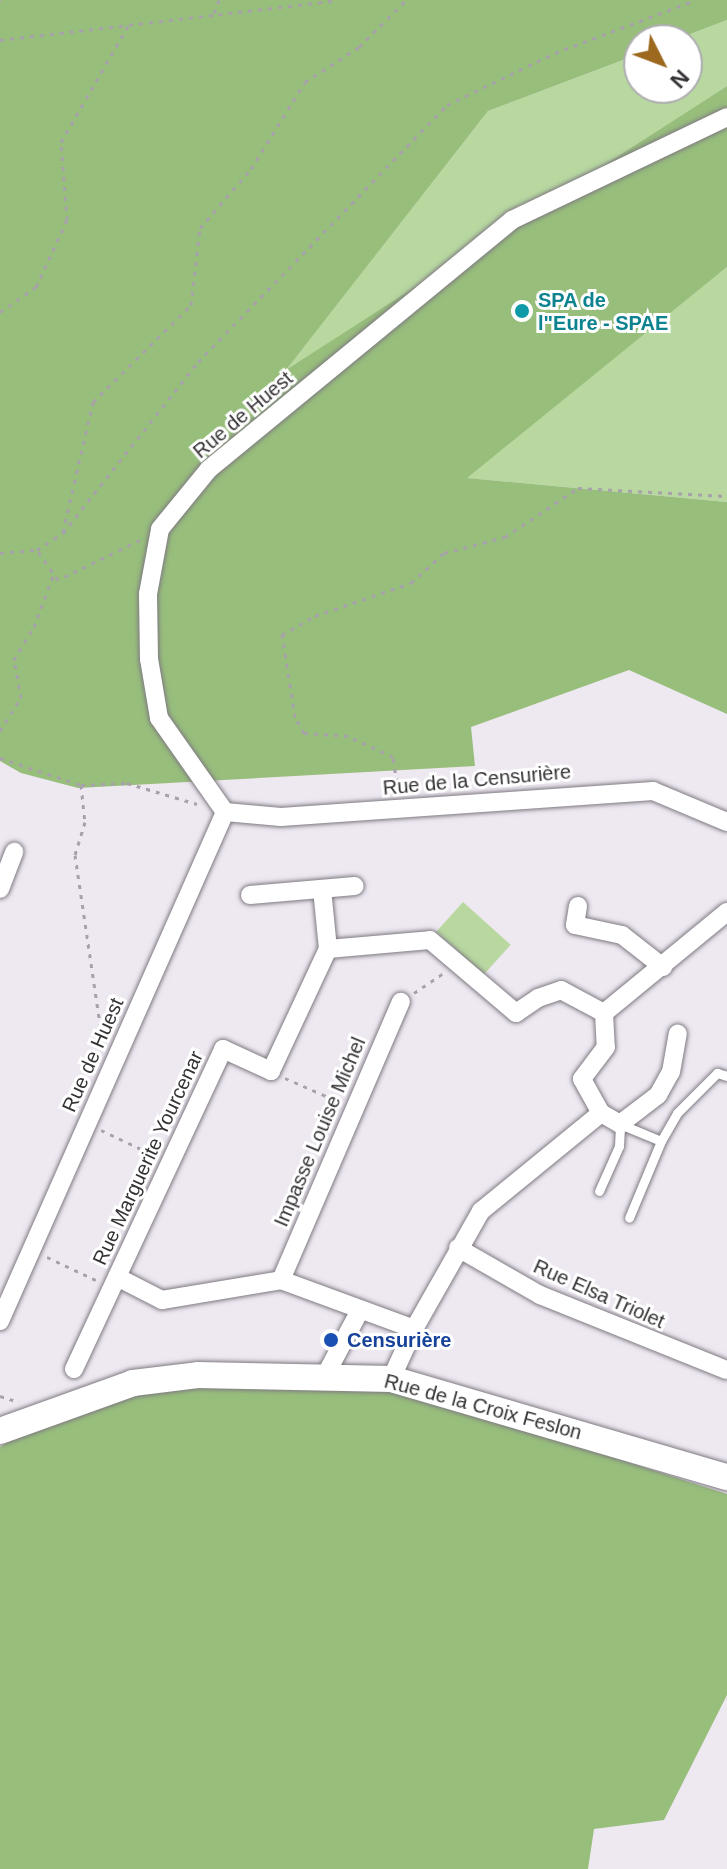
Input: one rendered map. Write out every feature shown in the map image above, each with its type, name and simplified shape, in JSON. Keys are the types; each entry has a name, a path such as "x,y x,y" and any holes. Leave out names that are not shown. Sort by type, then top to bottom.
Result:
{"street":[{"name":"Rue de Huest","path":"0,1321 225,812 159,718 149,659 148,594 160,529 209,469 512,220 727,117"},
{"name":"Rue de la Censurière","path":"225,812 281,817 653,791 727,822"},
{"path":"0,889 14,852"},
{"path":"250,895 355,886"},
{"path":"271,1071 328,949 322,889"},
{"path":"578,906 575,925 622,935 663,967"},
{"path":"604,1013 727,912"},
{"path":"328,949 430,940 516,1013 538,998 561,990 604,1013"},
{"name":"Impasse Louise Michel","path":"281,1280 401,1002"},
{"path":"604,1013 606,1047 582,1079 601,1113 620,1124 658,1095 671,1072 678,1034"},
{"name":"Rue Marguerite Yourcenar","path":"74,1369 223,1049 271,1071"},
{"path":"391,1379 414,1329 481,1211 601,1113"},
{"name":"Rue Elsa Triolet","path":"458,1248 540,1295 727,1370"},
{"path":"115,1282 162,1300 281,1280 359,1312 414,1329"},
{"path":"325,1376 359,1312"},
{"name":"Rue de la Croix Feslon","path":"0,1431 46,1410 133,1383 198,1375 391,1379 727,1477"},
{"name":"Rue de la Croix Feslon","path":"0,1411 46,1410"}],"lane":[{"path":"629,1218 661,1141 677,1113 717,1073 727,1076"},
{"path":"599,1191 619,1146 620,1124 661,1141"}],"path":[{"path":"214,13 219,0"},
{"path":"0,40 338,0"},
{"path":"63,533 93,402 191,305 200,228 251,169 305,82 359,47 406,0"},
{"path":"0,553 37,550 63,533 198,362 447,105 555,53 695,0"},
{"path":"0,312 36,287 67,220 61,142 128,26"},
{"path":"400,808 393,757 348,736 304,733 295,717 282,635 315,616 411,583 444,553 505,537 578,488 727,496"},
{"path":"37,550 58,580 160,529"},
{"path":"0,731 21,698 14,660 34,627 54,573"},
{"path":"0,758 81,785 127,783 225,812"},
{"path":"81,785 85,822 75,855 108,1076"},
{"path":"401,1002 457,963"},
{"path":"271,1071 355,1109"},
{"path":"87,1123 170,1163"},
{"path":"32,1249 115,1282"}],"green space":[{"path":"0,0 727,0 727,20 703,29 703,24 623,24 623,60 488,111 286,370 727,86 727,267 467,478 727,502 727,714 629,670 471,727 475,766 78,788 21,773 0,761"},
{"path":"727,20 727,86 703,101 703,29"},
{"path":"623,60 623,104 699,104 284,372 488,111"},
{"path":"727,267 727,502 466,478"},
{"path":"463,902 511,945 484,975 436,932"},
{"path":"162,1388 368,1389 423,1396 727,1494 727,1695 664,1820 594,1829 588,1869 0,1869 0,1447 28,1427"}],"place":[{"name":"SPA de l\"Eure - SPAE","path":"522,311"},
{"name":"Censurière","path":"331,1340"}]}
